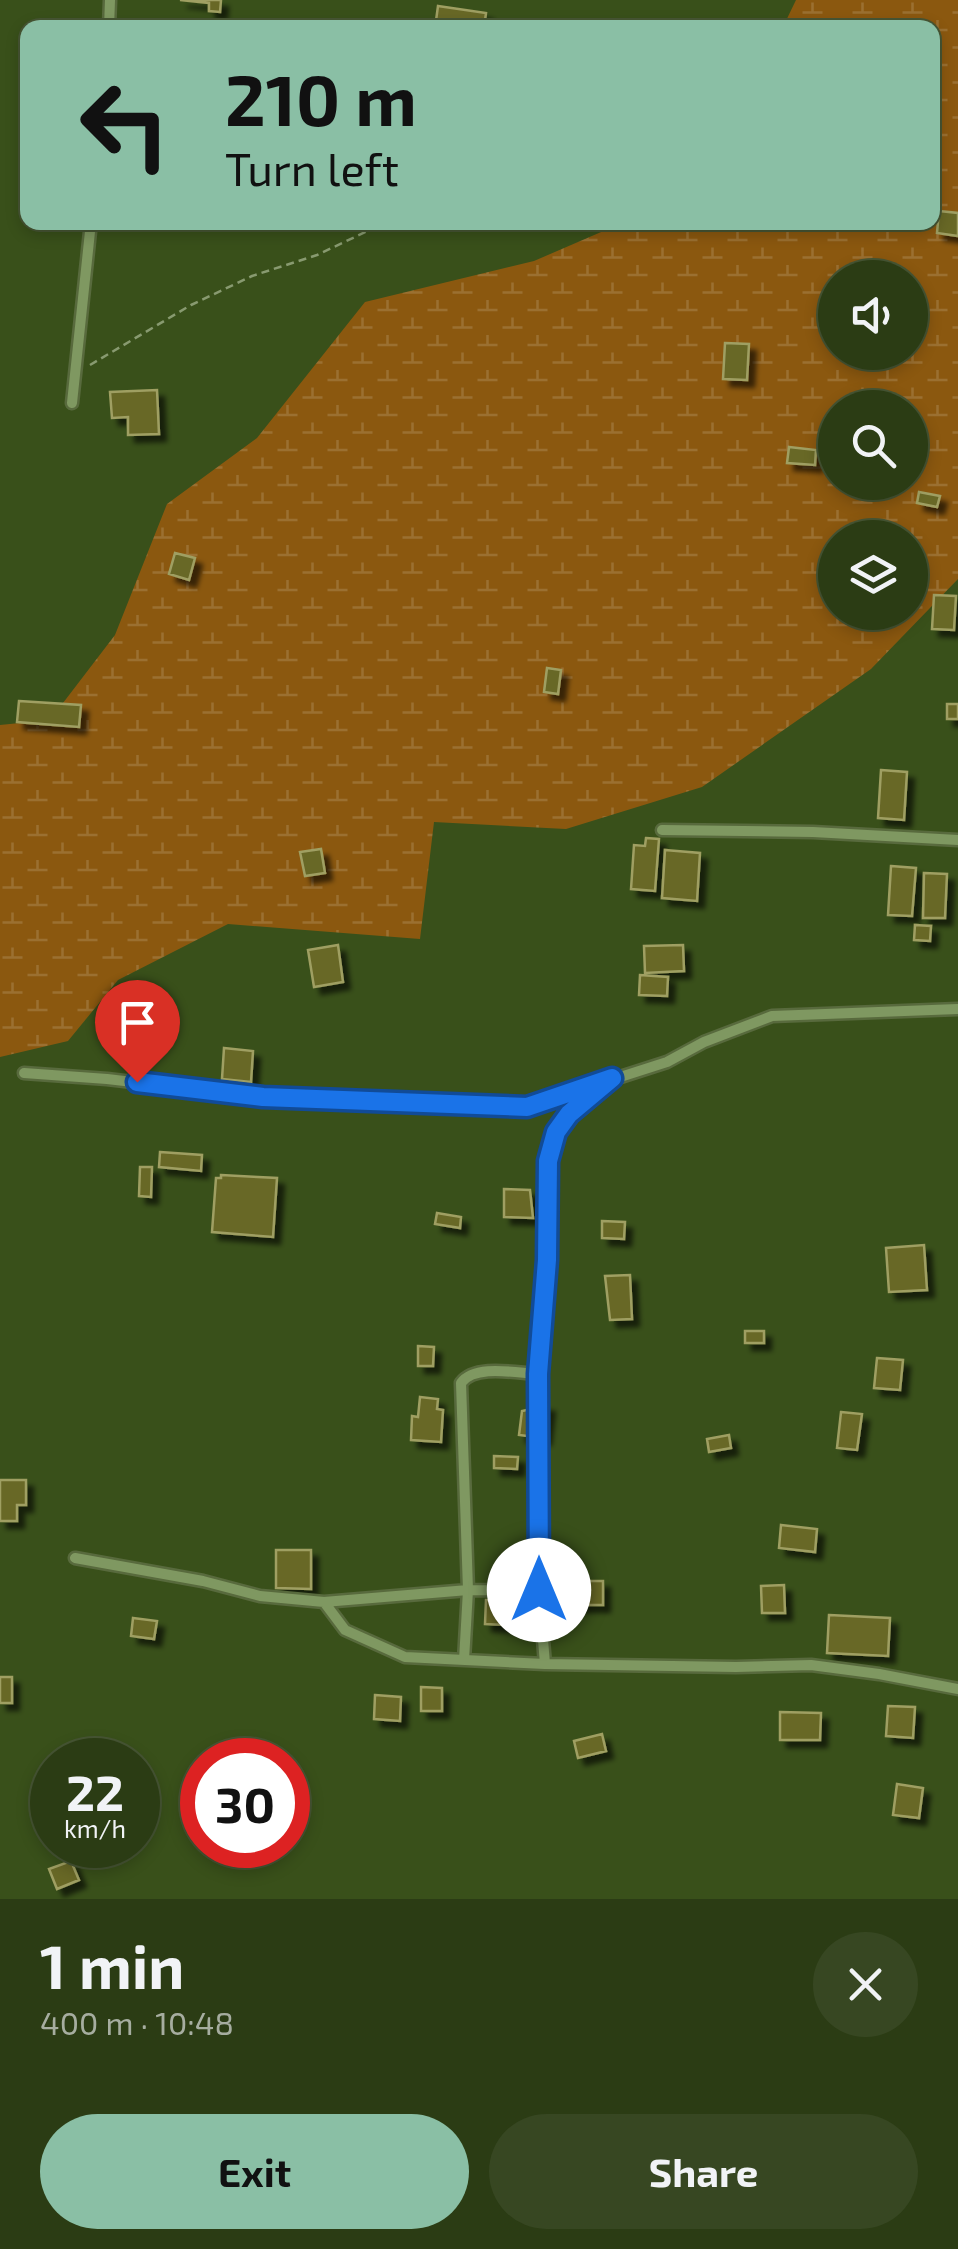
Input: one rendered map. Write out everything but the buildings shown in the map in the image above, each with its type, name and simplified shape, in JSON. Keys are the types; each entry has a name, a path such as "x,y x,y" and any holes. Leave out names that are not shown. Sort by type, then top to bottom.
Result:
{"street":[{"path":"72,403 90,230"},
{"path":"662,830 812,832 958,840"},
{"path":"24,1074 263,1097 527,1107 667,1062 704,1042 772,1016 958,1009"},
{"path":"545,1664 539,1590 538,1374 547,1260 548,1161 556,1132 569,1114 612,1078"},
{"path":"464,1660 468,1590 461,1383 478,1372 538,1374"},
{"path":"74,1558 203,1581 260,1596 324,1602 468,1590 539,1590"},
{"path":"324,1602 345,1630 406,1657 545,1664 811,1666 958,1689"}],"path":[{"path":"76,373 191,305 252,276 317,255 370,230"}],"green space":[{"path":"796,0 958,0 958,579 928,610 928,520 818,520 818,630 909,630 871,669 702,787 566,829 434,822 420,939 228,924 118,980 68,1041 0,1057 0,725 50,720 115,635 167,504 257,438 365,302 534,261 606,230 940,230 940,20 786,20"}],"route":[{"path":"137,1082 263,1097 527,1107 612,1078 569,1114 556,1132 548,1161 547,1260 538,1374 539,1590"}]}
